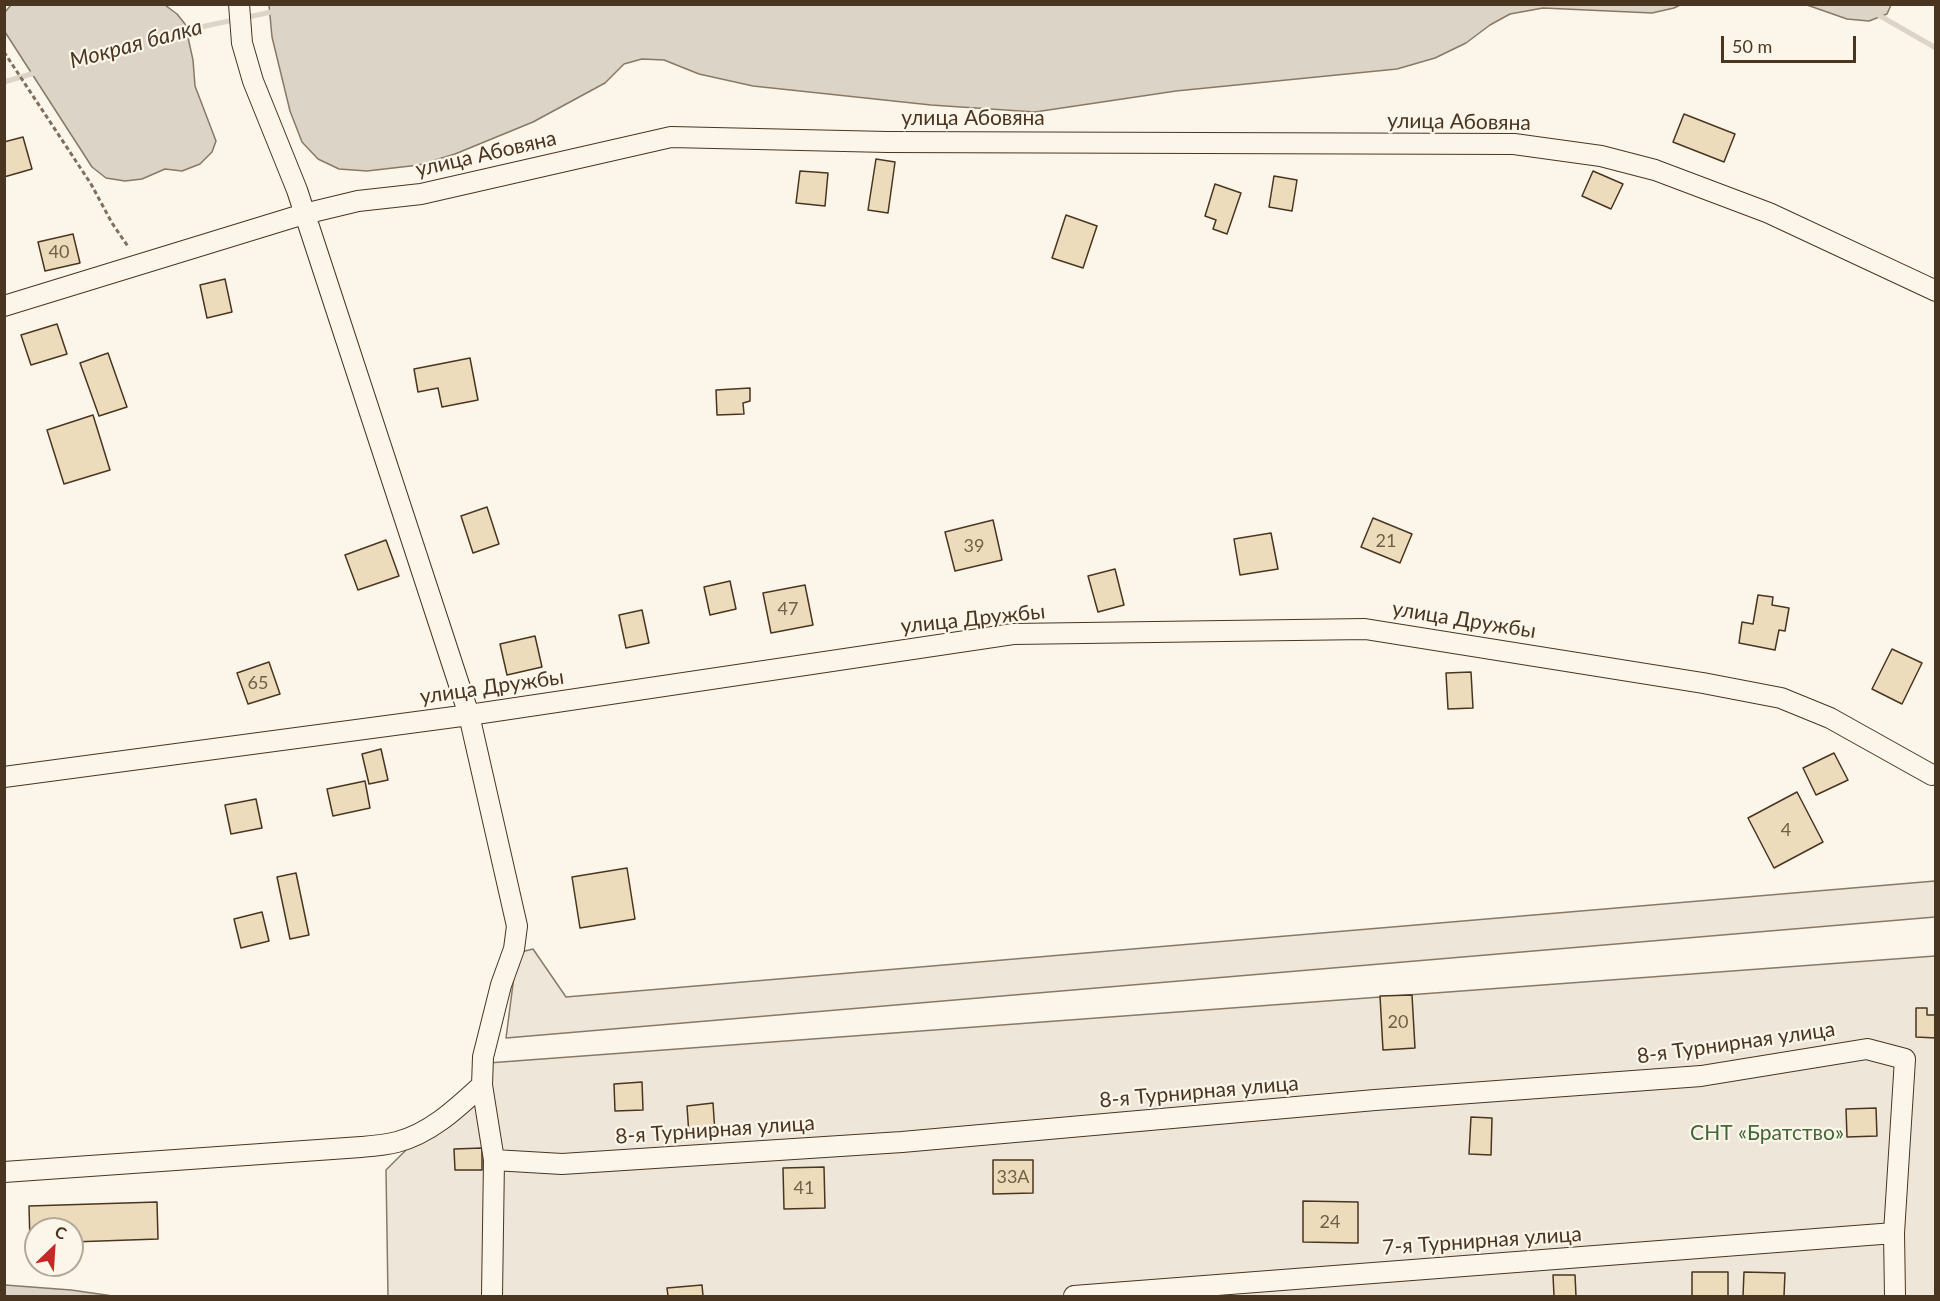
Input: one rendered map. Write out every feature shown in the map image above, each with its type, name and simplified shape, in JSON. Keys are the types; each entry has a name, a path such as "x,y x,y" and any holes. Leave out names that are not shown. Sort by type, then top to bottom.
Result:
{"street":[{"path":"238,4 242,44 253,81 297,190 469,715 517,926 514,949 501,986 483,1057 482,1085 494,1160 492,1296"},
{"name":"улица Абовяна","path":"4,306 304,214 358,201 421,194 671,136 887,142 1514,144 1601,156 1655,170 1769,213 1935,291"},
{"name":"улица Дружбы","path":"4,777 469,715 1013,634 1365,629 1703,683 1780,698 1830,718 1932,775"},
{"name":"8-я Турнирная улица","path":"494,1160 562,1164 925,1140 1375,1100 1701,1076 1867,1049 1905,1059 1894,1233"},
{"path":"4,1172 360,1147 398,1142 420,1133 447,1117 482,1085"},
{"path":"1894,1233 1895,1296"},
{"name":"7-я Турнирная улица","path":"1074,1296 1894,1233"}],"path":[{"path":"4,52 91,184 112,224 143,264"}],"green space":[{"path":"1935,881 1935,917 506,1038 517,953 533,949 566,997"},
{"name":"СНТ «Братство»","path":"1935,956 1935,1296 388,1296 386,1170 473,1083 488,1063"}],"water":[{"path":"269,4 1680,5 1652,13 1543,8 1510,14 1490,25 1466,43 1435,58 1397,69 1176,91 1035,112 931,105 753,86 699,74 664,60 642,59 624,64 605,83 533,122 455,154 419,165 367,171 339,169 318,159 302,142 290,111 272,37"},
{"path":"1891,4 1887,14 1869,21 1847,19 1807,5"},
{"path":"11,5 165,5 185,24 193,60 195,86 216,141 212,152 200,164 182,171 165,169 142,179 125,181 106,178 92,167 5,32 5,12"},
{"path":"5,1285 71,1290 113,1296 5,1296"}],"building":[{"path":"1684,114 1735,134 1724,162 1673,142"},
{"path":"23,137 32,169 4,177 4,142"},
{"path":"876,159 895,162 888,213 868,210"},
{"path":"800,171 828,173 825,206 796,203"},
{"path":"1593,171 1623,184 1611,209 1582,196"},
{"path":"1274,176 1297,180 1292,211 1269,207"},
{"path":"1215,184 1241,193 1227,234 1213,229 1216,220 1205,216"},
{"path":"1066,215 1097,226 1083,268 1052,258"},
{"path":"73,234 80,263 45,271 38,242"},
{"path":"225,279 232,312 207,318 200,285"},
{"path":"57,324 67,354 31,365 21,335"},
{"path":"108,353 127,407 99,416 80,363"},
{"path":"470,358 478,400 442,407 438,388 418,392 414,369"},
{"path":"750,388 750,401 743,403 744,414 717,415 716,390"},
{"path":"93,415 110,470 64,484 47,430"},
{"path":"487,507 499,544 473,553 461,516"},
{"path":"1373,518 1412,534 1400,563 1361,547"},
{"path":"993,520 1002,560 955,571 945,532"},
{"path":"1271,533 1278,569 1240,575 1234,539"},
{"path":"386,540 399,576 358,590 345,555"},
{"path":"1115,569 1124,605 1098,612 1088,576"},
{"path":"730,581 736,609 710,615 704,587"},
{"path":"805,585 813,625 771,633 763,593"},
{"path":"1758,595 1773,597 1772,605 1789,608 1785,631 1779,630 1775,650 1739,643 1742,622 1753,624"},
{"path":"642,610 649,643 626,648 619,615"},
{"path":"535,636 542,667 507,675 500,644"},
{"path":"1892,649 1922,663 1902,704 1872,689"},
{"path":"269,662 280,694 248,704 237,673"},
{"path":"1471,672 1473,708 1448,709 1446,673"},
{"path":"381,749 388,780 369,784 362,754"},
{"path":"1834,753 1848,780 1816,795 1803,768"},
{"path":"365,781 370,808 333,816 327,789"},
{"path":"1797,792 1823,842 1774,868 1748,818"},
{"path":"256,799 262,828 231,834 225,805"},
{"path":"627,868 635,919 580,928 572,877"},
{"path":"296,873 309,935 290,939 277,877"},
{"path":"262,912 269,941 241,948 234,919"},
{"path":"1412,995 1415,1048 1383,1050 1380,996"},
{"path":"1916,1008 1927,1008 1927,1015 1936,1015 1936,1038 1916,1037"},
{"path":"642,1082 643,1110 615,1111 614,1084"},
{"path":"713,1103 715,1133 689,1135 687,1106"},
{"path":"1876,1108 1877,1136 1847,1137 1846,1109"},
{"path":"1471,1117 1492,1118 1491,1155 1469,1154"},
{"path":"482,1148 482,1170 455,1170 454,1149"},
{"path":"993,1160 1033,1160 1033,1193 993,1194"},
{"path":"824,1167 825,1208 784,1209 783,1168"},
{"path":"1303,1201 1358,1202 1358,1243 1303,1242"},
{"path":"157,1202 158,1239 84,1242 84,1217 29,1217 29,1206"},
{"path":"1692,1272 1728,1272 1728,1296 1692,1296"},
{"path":"1744,1272 1785,1273 1784,1296 1743,1296"},
{"path":"1553,1275 1575,1275 1576,1296 1554,1296"},
{"path":"702,1285 703,1296 668,1296 667,1288"}],"waterway":[{"name":"Мокрая балка","path":"182,31 276,11"},
{"path":"1875,13 1936,48"},
{"name":"Мокрая балка","path":"4,82 38,72"}]}
